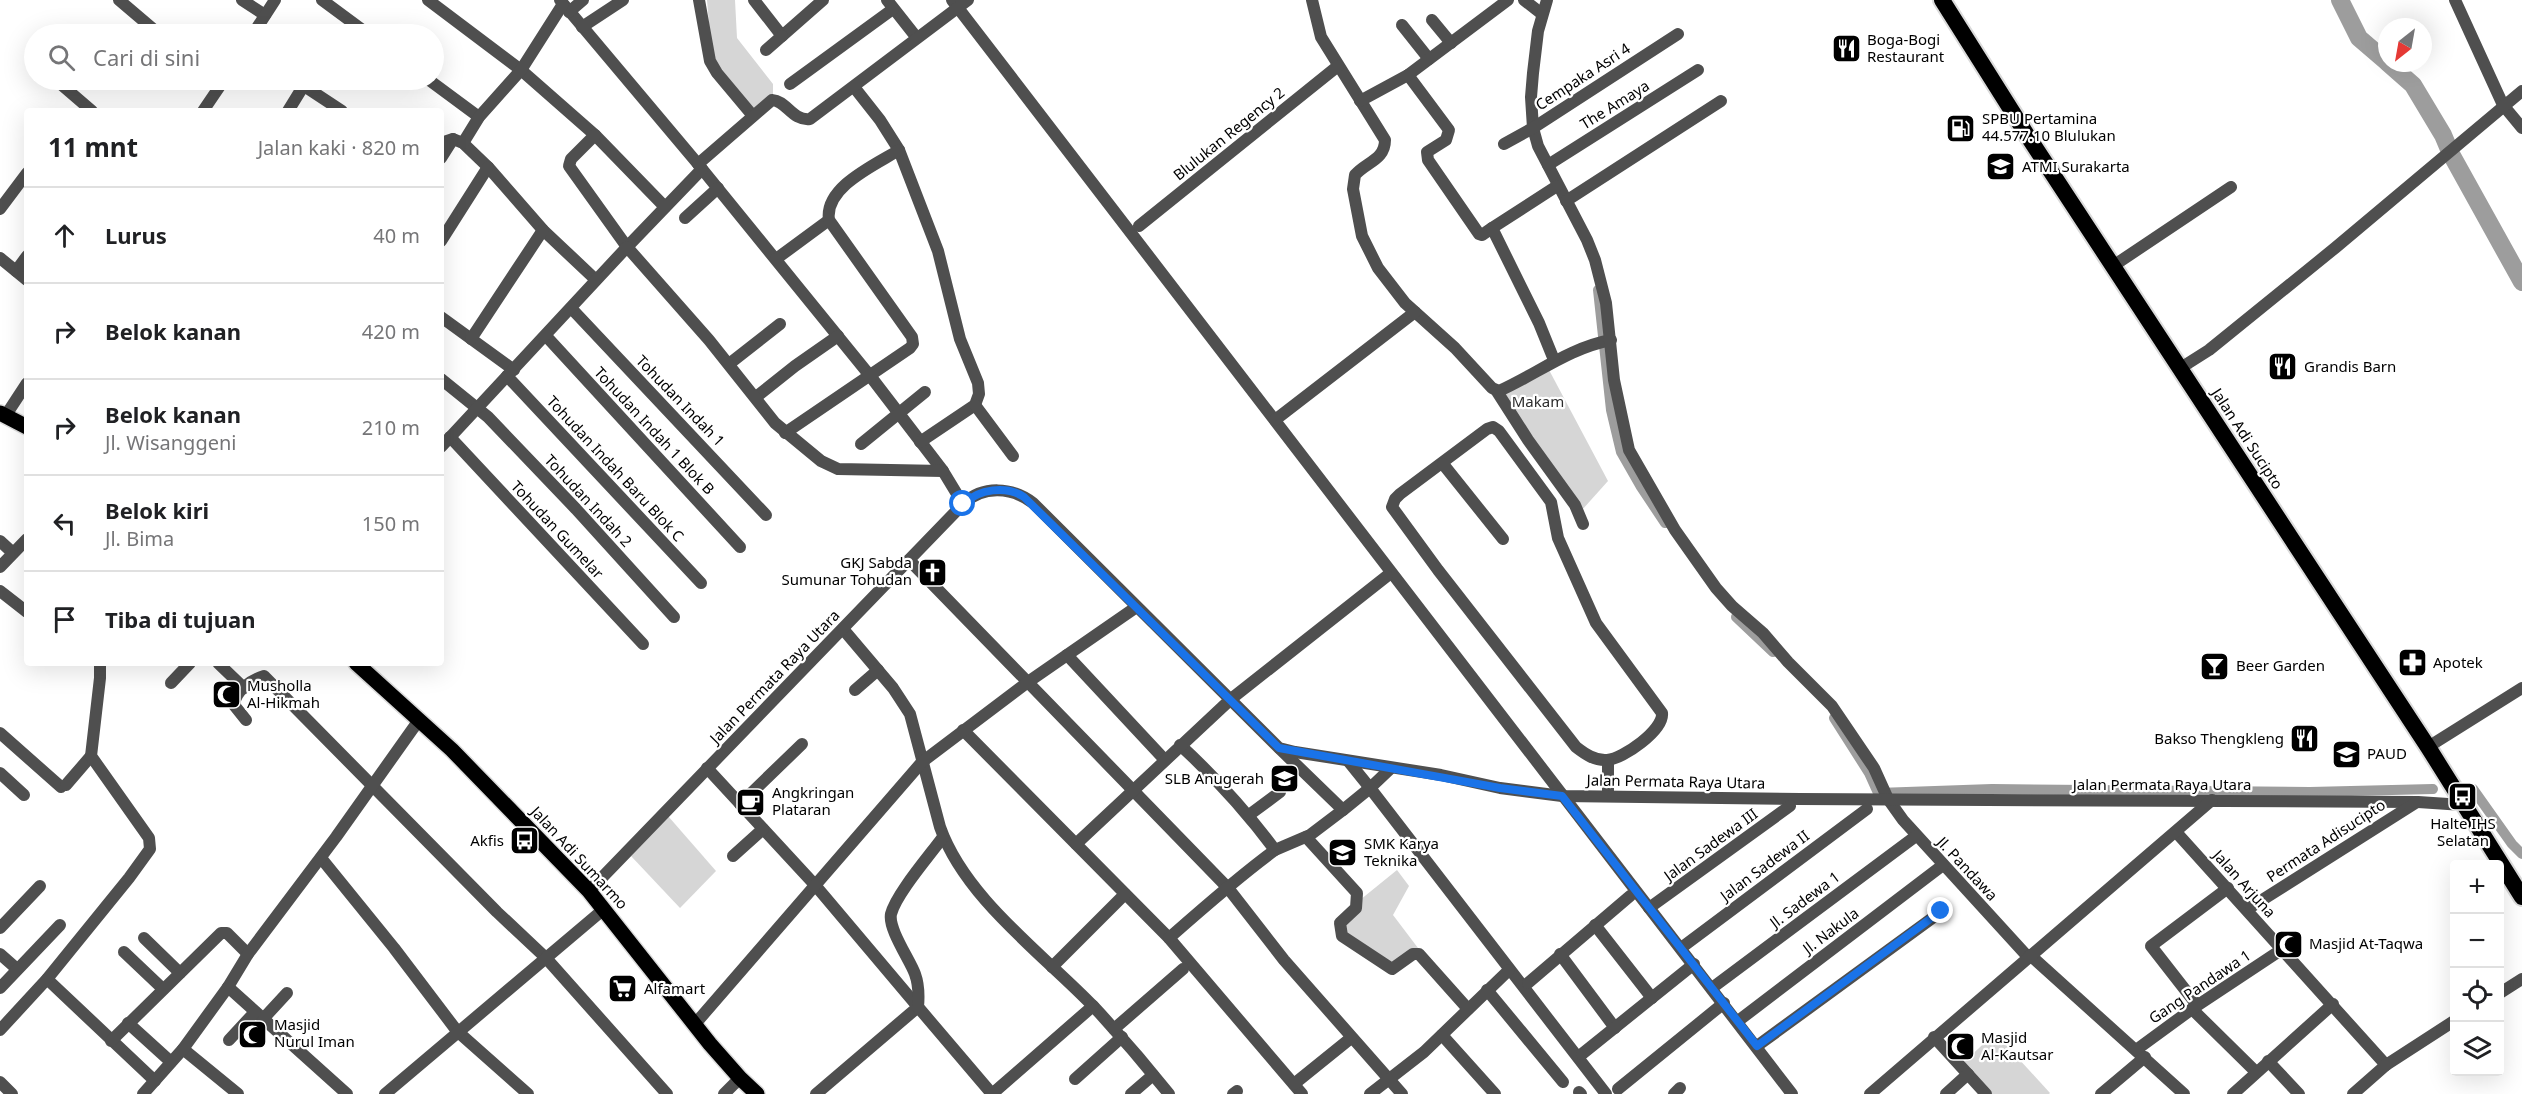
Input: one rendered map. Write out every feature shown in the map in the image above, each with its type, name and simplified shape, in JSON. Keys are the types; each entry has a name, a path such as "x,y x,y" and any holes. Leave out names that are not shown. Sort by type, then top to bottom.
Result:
{"highway":[{"name":"Jalan Adi Sucipto","path":"1942,0 2428,747 2522,897"}],"main road":[{"path":"3,414 24,425"},
{"name":"Jalan Adi Sumarmo","path":"359,666 452,750 589,891 695,1024 740,1078 757,1094"}],"street":[{"path":"118,0 147,24"},
{"path":"242,0 265,15"},
{"path":"259,24 275,0"},
{"path":"322,0 354,24"},
{"path":"428,0 521,70 595,135 665,207"},
{"path":"583,0 564,6 521,70 479,117 452,142 488,167 543,230 596,280"},
{"path":"582,27 623,0"},
{"path":"699,0 710,60 717,73 753,116"},
{"path":"754,0 782,36"},
{"path":"766,50 824,0"},
{"path":"1312,0 1317,27 1385,144 1380,156 1354,177 1353,189 1362,236 1377,268 1415,312 1455,348 1496,390 1528,440 1575,505 1583,524"},
{"path":"1360,101 1408,75 1508,0"},
{"path":"1524,0 1542,14"},
{"name":"Jl. Pandawa","path":"1547,0 1538,31 1531,97 1533,128 1555,188 1566,201 1595,260 1606,303 1604,341 1626,441 1675,530 1723,597 1763,633 1832,706 1874,768 1886,794 1916,836 2029,956 2182,1093"},
{"path":"2456,0 2503,105 2522,128"},
{"path":"444,444 665,207 700,166 753,116 775,99 797,117 810,119 854,87 959,2 1557,790 1694,964 1792,1094"},
{"path":"790,84 890,4 913,33"},
{"path":"564,6 700,166 871,376 944,473 963,504"},
{"path":"1432,20 1451,43"},
{"path":"1402,25 1429,59"},
{"name":"Cempaka Asri 4","path":"1504,144 1533,128 1678,34"},
{"name":"Blulukan Regency 2","path":"1139,226 1338,66"},
{"name":"The Amaya","path":"1548,165 1698,70"},
{"path":"1408,75 1449,130 1446,140 1427,152 1428,160 1479,234 1482,235 1555,188"},
{"path":"854,87 887,129 899,150 938,251 960,339 976,374 979,389 975,405 920,442"},
{"path":"68,90 89,108"},
{"path":"205,108 214,90"},
{"path":"289,108 297,90"},
{"path":"310,90 334,108"},
{"path":"443,90 479,117"},
{"path":"2180,369 2209,350 2263,306 2522,90"},
{"path":"1566,201 1721,101"},
{"path":"595,135 571,159 569,166 627,247 729,364 785,433 821,461 838,469 944,473"},
{"path":"785,433 910,348 913,338 829,220 829,205 837,192 899,150"},
{"path":"444,236 488,167"},
{"path":"0,209 24,177"},
{"path":"2113,266 2231,187"},
{"path":"685,218 717,188"},
{"path":"776,259 829,220"},
{"path":"1492,228 1539,323 1554,360"},
{"path":"471,339 543,230"},
{"path":"0,258 24,277"},
{"path":"16,270 24,260"},
{"name":"Tohudan Indah 1","path":"571,308 766,515"},
{"path":"1275,420 1415,312"},
{"name":"Tohudan Indah Baru Blok C","path":"444,319 511,373 701,583"},
{"path":"729,364 780,324"},
{"name":"Tohudan Indah 1 Blok B","path":"546,336 740,547"},
{"path":"756,397 838,336"},
{"path":"1496,390 1502,390 1554,360 1604,341"},
{"name":"Tohudan Indah 2","path":"444,381 478,407 576,509 674,617"},
{"path":"3,414 24,387"},
{"path":"861,444 926,392"},
{"path":"975,405 1013,456"},
{"path":"1495,428 1551,502 1558,538 1596,623 1663,715 1662,721 1653,732 1623,755 1608,760 1595,759 1576,747 1393,510 1392,504 1397,497 1486,429 1495,428"},
{"name":"Tohudan Gumelar","path":"450,437 643,644"},
{"path":"1443,464 1503,539"},
{"name":"Jalan Permata Raya Utara","path":"589,891 963,504 975,494 986,491 1019,493 1046,516 1135,608 1279,748 1390,769 1441,775 1500,788 1608,793 1886,794 2418,802 2463,805"},
{"path":"0,541 13,553"},
{"path":"0,567 24,541"},
{"path":"909,560 1228,888 1284,960 1402,1094"},
{"path":"1076,844 1231,699 1387,576"},
{"path":"0,591 24,610"},
{"path":"695,1024 922,762 1028,682 1135,608"},
{"path":"843,629 905,703 910,714 943,837 961,868 978,890 1118,1033 1169,1094"},
{"path":"1067,655 1165,760"},
{"path":"0,733 63,786 91,756 100,666"},
{"path":"171,682 187,666"},
{"path":"221,666 244,688"},
{"path":"855,690 878,670"},
{"path":"246,720 233,702 244,688 261,676 268,678 497,912 546,958 667,1094"},
{"path":"2428,747 2522,688"},
{"path":"143,1094 183,1049 228,987 248,954 321,858 419,720"},
{"path":"963,730 1169,938 1298,1089 1351,1038"},
{"path":"740,804 802,744"},
{"path":"1180,745 1215,777 1249,815 1275,850"},
{"path":"1279,748 1342,810"},
{"path":"0,1030 47,979 129,878 151,844 91,756"},
{"path":"1608,760 1608,793"},
{"path":"1349,762 1606,1094"},
{"path":"707,768 815,885 992,1094 1093,1006"},
{"path":"1169,938 1240,876 1275,850 1306,837 1370,788 1390,769"},
{"path":"0,772 24,795"},
{"path":"1249,815 1280,792"},
{"path":"1870,1094 2212,800"},
{"name":"Permata Adisucipto","path":"2251,907 2418,802"},
{"name":"Jalan Sadewa III","path":"1650,908 1790,806"},
{"name":"Jalan Sadewa II","path":"1681,948 1867,808"},
{"path":"733,855 764,829"},
{"name":"Jalan Arjuna","path":"2176,832 2386,1065"},
{"name":"Jl. Sadewa 1","path":"1712,988 1916,836"},
{"path":"816,1094 918,1007 919,992 915,974 892,922 892,913 906,888 943,837"},
{"path":"1306,837 1357,893 1356,908 1340,923 1342,936 1392,969 1413,954 1422,956 1468,1009"},
{"path":"321,858 457,1031 528,1094"},
{"name":"Jl. Nakula","path":"1738,1021 1943,865"},
{"path":"0,928 40,886"},
{"path":"2228,888 2151,946 2194,1007 2256,1072"},
{"path":"1052,967 1125,894"},
{"path":"1528,983 1630,896"},
{"path":"385,1094 604,909"},
{"path":"1757,1046 1941,911"},
{"path":"0,988 60,925"},
{"path":"1595,925 1652,998"},
{"path":"111,1041 225,932 248,954"},
{"path":"144,938 180,973"},
{"name":"Gang Pandawa 1","path":"2101,1094 2140,1054 2194,1007 2281,950"},
{"path":"124,952 163,989"},
{"path":"0,954 17,969"},
{"path":"1560,954 1615,1028"},
{"path":"1582,1054 1694,964"},
{"path":"1075,1079 1183,969"},
{"path":"1371,1094 1442,1035 1509,970"},
{"path":"47,979 155,1081"},
{"path":"2504,990 2522,979"},
{"path":"228,987 347,1094"},
{"path":"1487,990 1563,1083"},
{"path":"229,1040 287,993"},
{"path":"1618,1089 1724,1003"},
{"path":"2233,1094 2333,1004"},
{"path":"128,1023 171,1062"},
{"path":"2353,1094 2386,1065 2450,1025"},
{"path":"1442,1035 1495,1094"},
{"path":"1934,1037 1986,1094"},
{"path":"183,1049 238,1094"},
{"path":"2268,1061 2299,1094"},
{"path":"1946,1094 1968,1074"},
{"path":"1131,1094 1153,1075"},
{"path":"724,1094 740,1078"},
{"path":"0,1082 12,1094"}],"green space":[{"path":"707,0 735,0 737,38 773,84 773,97 753,111 715,64"},
{"name":"Makam","path":"1548,368 1608,481 1582,510 1502,394"},
{"path":"668,816 716,871 680,908 631,856"},
{"path":"1397,870 1409,886 1393,915 1418,948 1395,967 1344,936 1341,926 1360,900"},
{"path":"1995,1033 2049,1094 1990,1094 1962,1064"}],"waterway":[{"path":"2340,0 2359,38 2378,54"},
{"path":"2398,72 2413,85 2443,135 2451,154 2522,282"},
{"path":"1598,290 1611,410 1621,452 1665,523"},
{"path":"1736,617 1773,652"},
{"path":"1834,718 1869,773 1878,793 1992,789 2310,792 2433,789"},
{"path":"2473,789 2512,844 2522,854"}],"place":[{"name":"Boga-Bogi Restaurant","path":"1846,49"},
{"name":"SPBU Pertamina 44.577.10 Blulukan","path":"1961,128"},
{"name":"ATMI Surakarta","path":"2001,167"},
{"name":"Grandis Barn","path":"2283,367"},
{"name":"GKJ Sabda Sumunar Tohudan","path":"933,572"},
{"name":"Apotek","path":"2412,663"},
{"name":"Beer Garden","path":"2215,666"},
{"name":"Musholla Al-Hikmah","path":"226,695"},
{"name":"Bakso Thengkleng","path":"2305,739"},
{"name":"PAUD","path":"2346,754"},
{"name":"SLB Anugerah","path":"1285,779"},
{"name":"Halte IHS Selatan","path":"2463,797"},
{"name":"Angkringan Plataran","path":"751,802"},
{"name":"Akfis","path":"525,841"},
{"name":"SMK Karya Teknika","path":"1343,853"},
{"name":"Masjid At-Taqwa","path":"2288,944"},
{"name":"Alfamart","path":"623,989"},
{"name":"Masjid Nurul Iman","path":"253,1034"},
{"name":"Masjid Al-Kautsar","path":"1960,1047"}],"route":[{"path":"963,504 975,494 999,490 1019,493 1033,503 1135,608 1279,748 1390,769 1441,775 1500,788 1562,796 1757,1046 1941,911"}]}
